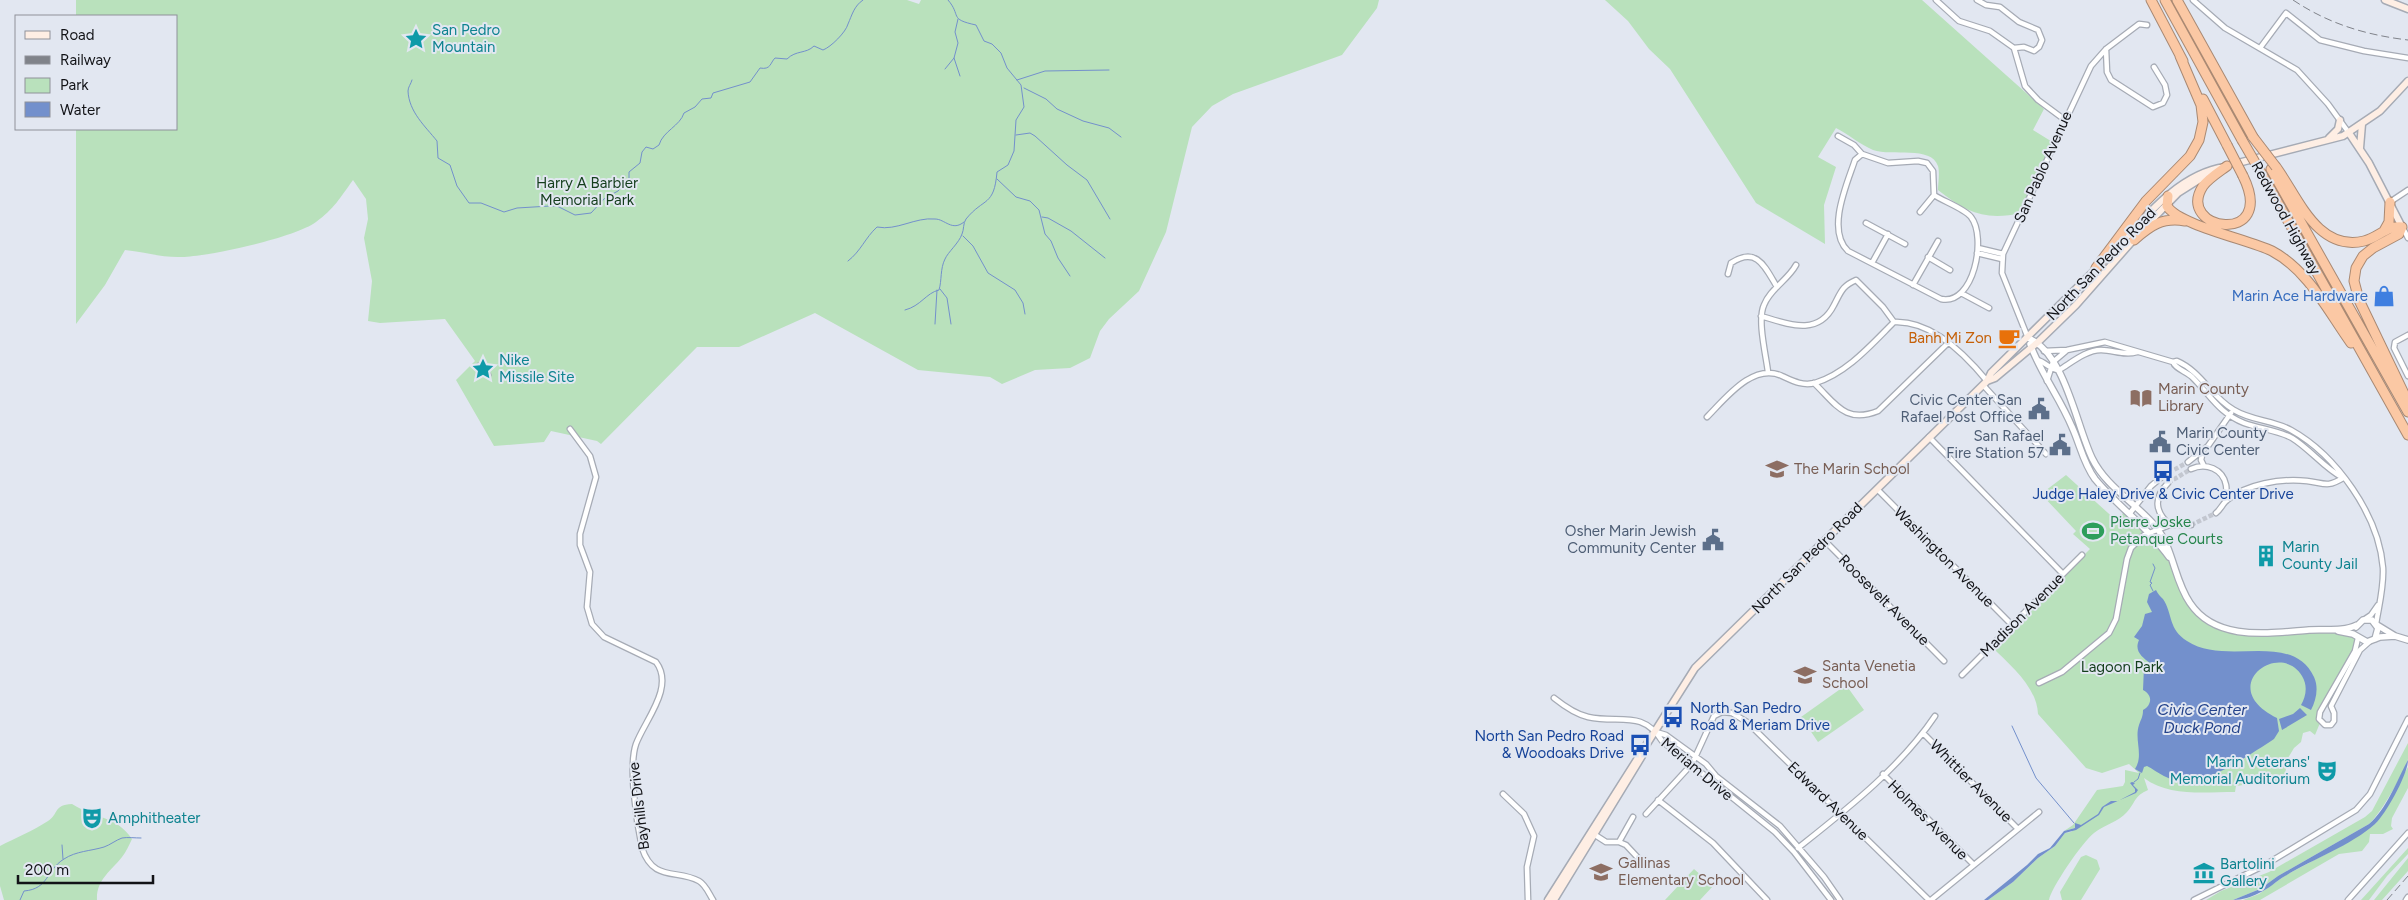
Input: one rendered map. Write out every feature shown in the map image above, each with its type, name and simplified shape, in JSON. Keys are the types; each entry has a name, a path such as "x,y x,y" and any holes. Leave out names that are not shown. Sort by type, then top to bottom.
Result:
{"highway":[{"path":"2152,0 2244,176 2251,196 2247,214 2239,222 2230,225 2212,222 2201,210 2200,194 2205,183 2227,166"},
{"name":"Redwood Highway","path":"2165,0 2408,435"},
{"path":"2177,0 2253,137 2310,219 2323,233 2337,240 2352,242 2365,241 2394,226 2402,227 2399,234 2373,248 2363,256 2355,270 2354,281 2359,300 2408,402"},
{"path":"2096,268 2146,201 2190,156 2199,140 2203,122 2201,105 2180,56"},
{"name":"Redwood Highway","path":"2273,168 2408,412"},
{"path":"2167,200 2174,213 2214,230"},
{"path":"2378,235 2389,224 2390,202"},
{"path":"2134,240 2152,225 2168,220 2186,221 2269,250 2298,270 2375,376"}],"main road":[{"path":"2385,0 2408,9"},
{"name":"North San Pedro Road","path":"1985,383 1991,372 2028,338 2096,268 2167,200 2190,184 2227,166 2349,133 2380,110 2408,81"},
{"path":"2326,140 2338,131 2340,120"},
{"path":"2360,149 2362,124"},
{"path":"2349,133 2390,202 2402,227"},
{"name":"North San Pedro Road","path":"1554,900 1636,760 1656,732 1695,668 1985,383 1995,378 2038,342 2081,300 2167,200"},
{"name":"North San Pedro Road","path":"1548,900 1593,834"}],"street":[{"path":"1936,0 1959,21 1990,31 2014,48 2025,86 2038,100 2065,120"},
{"path":"1977,0 1986,5 2002,8 2013,18 2038,30 2042,40 2039,47 2034,51 2024,47 2014,48"},
{"path":"2193,0 2225,28 2297,70 2349,133"},
{"path":"2260,48 2286,13 2320,40 2364,51 2408,58"},
{"name":"San Pablo Avenue","path":"2002,256 2087,72 2106,49 2139,24 2147,25"},
{"path":"2106,49 2107,72 2111,80 2152,107 2163,103 2167,95 2165,85 2154,67"},
{"path":"1838,136 1854,145 1862,154 1888,163 1918,161 1927,163 1932,171 1934,195 1920,212"},
{"path":"1862,154 1855,160 1839,210 1839,240 1848,251 1948,301 1961,293 1970,281 1979,238 1971,216 1934,195"},
{"path":"2390,202 2408,190"},
{"path":"1866,223 1905,244"},
{"path":"2402,227 2408,238"},
{"path":"1872,263 1888,234"},
{"path":"1913,285 1938,241"},
{"path":"1977,250 2002,256 2004,279 2031,348 2071,423 2090,472 2151,533 2174,563"},
{"path":"1728,274 1731,263 1742,256 1748,256 1762,262 1777,287"},
{"path":"1928,257 1950,270"},
{"path":"1768,372 1761,316 1764,304 1777,287 1791,275 1796,265"},
{"path":"1761,316 1799,327 1819,322 1831,311 1845,285 1856,280 1883,307 1894,322"},
{"path":"1961,293 1989,308"},
{"path":"1707,417 1748,379 1768,372 1781,375 1794,383 1814,383 1842,369 1863,353 1894,322 1908,321 1919,325 1948,343 1977,368 1985,383 2046,454"},
{"path":"2408,335 2395,342 2394,348 2408,376"},
{"path":"2028,338 2038,342 2052,365"},
{"path":"2044,351 2067,350 2103,342 2173,362 2177,361 2193,370 2215,395 2233,410 2251,418 2278,425 2295,432 2317,448 2338,468 2361,504 2378,544 2383,575 2377,625 2378,632 2372,641 2360,650 2330,706 2334,713 2334,721 2330,725 2325,725 2319,719 2320,712 2355,651 2358,637 2357,625"},
{"path":"1814,383 1843,411 1850,415 1864,416 1878,411 1948,343"},
{"path":"2047,380 2052,365 2067,350"},
{"path":"2059,370 2095,350 2128,355 2137,352"},
{"path":"2037,360 2052,365 2059,370 2094,463 2106,479 2159,531 2189,602 2200,615 2214,624 2232,630 2257,633 2334,630 2357,625 2372,615 2380,602"},
{"path":"2173,362 2175,366 2192,376 2211,400 2229,415 2245,423 2276,431 2299,443 2343,478"},
{"path":"479,366 488,375"},
{"path":"2188,462 2203,451 2233,410"},
{"path":"2276,431 2278,425"},
{"name":"Bayhills Drive","path":"570,429 590,456 596,477 580,534 580,545 590,572 587,607 592,624 604,637 656,662 663,676 659,696 633,756 642,848 645,856 653,866 673,876 698,881 704,885 713,900"},
{"path":"1929,437 2063,574"},
{"path":"2203,451 2201,460 2204,466"},
{"path":"2192,469 2204,466 2214,468 2222,476 2226,485 2226,501"},
{"path":"2130,513 2151,486 2163,476"},
{"path":"2216,513 2226,501 2249,488 2279,481 2306,481 2327,485 2343,478"},
{"path":"2168,483 2160,492 2157,506 2163,519 2170,525"},
{"name":"Washington Avenue","path":"1877,488 2012,625"},
{"path":"2039,683 2062,672 2111,630 2116,619 2128,554 2142,536 2159,531 2170,525 2191,525"},
{"name":"Roosevelt Avenue","path":"1824,540 1944,661"},
{"name":"Madison Avenue","path":"1962,675 2082,555"},
{"path":"2363,620 2370,620 2395,636 2408,640"},
{"path":"2334,630 2372,641 2395,636"},
{"path":"1554,698 1579,714 1590,717 1639,721 1651,726 1656,732"},
{"name":"Edward Avenue","path":"1695,756 1704,742 1714,716 1722,712 1732,713 1747,722 1930,900"},
{"path":"1794,852 1842,813 1883,774 1923,734 1935,716"},
{"path":"2194,900 2265,865 2356,810 2370,794 2408,720"},
{"name":"Meriam Drive","path":"1656,732 1666,736 1706,764 1716,776 1770,816 1799,847 1840,900"},
{"name":"Meriam Drive","path":"1656,732 1662,741 1759,818 1794,852 1831,900"},
{"name":"Whittier Avenue","path":"1923,734 2018,829"},
{"path":"1646,814 1692,764 1695,756"},
{"name":"Holmes Avenue","path":"1883,774 1974,865"},
{"path":"1502,794 1524,814 1534,836 1527,867 1528,900"},
{"path":"1658,800 1713,843 1767,900"},
{"path":"1930,900 2039,812"},
{"path":"1619,842 1633,817"},
{"path":"2348,900 2408,833"},
{"path":"1593,834 1606,842 1619,842 1626,845 1641,861 1648,863"}],"green space":[{"name":"Harry A Barbier Memorial Park","path":"76,0 907,0 919,4 921,0 1379,0 1377,8 1342,55 1233,94 1212,106 1192,127 1166,232 1139,291 1109,319 1100,331 1090,358 1070,368 1035,370 1002,384 990,377 918,370 815,313 739,347 697,347 601,444 597,441 551,431 544,442 494,446 456,380 475,361 445,319 380,323 368,321 372,281 364,238 368,219 366,199 353,180 332,208 316,222 271,240 231,250 182,257 161,256 125,250 105,285 76,324 76,130 178,130 178,15 76,15"},
{"path":"1605,0 1922,0 2044,109 2033,130 2054,143 2022,213 1997,216 1977,213 1958,204 1938,190 1938,166 1928,156 1873,150 1836,128 1818,157 1836,167 1824,205 1825,244 1756,203 1670,69 1649,49 1628,21"},
{"name":"Lagoon Park","path":"2066,475 2118,522 2124,511 2167,556 2184,592 2209,621 2238,631 2325,630 2355,635 2358,641 2320,711 2320,723 2315,735 2310,731 2303,733 2301,742 2294,748 2288,758 2285,774 2287,785 2273,781 2236,786 2235,792 2200,793 2176,791 2154,784 2144,778 2148,790 2138,797 2123,815 2098,830 2089,838 2061,876 2049,900 1988,900 2013,882 2038,858 2055,846 2065,833 2071,832 2075,828 2064,831 2073,825 2097,790 2123,786 2125,770 2139,773 2129,764 2102,773 2086,768 2038,714 2033,695 2028,686 1992,647 2090,549 2073,534 2076,531 2041,494"},
{"path":"1846,685 1864,710 1818,742 1801,717"},
{"path":"2408,743 2408,759 2402,774 2385,803 2369,824 2278,876 2260,889 2233,900 2206,900 2221,891 2269,872 2365,817 2372,811"},
{"path":"2408,767 2408,788 2392,818 2391,826 2393,829 2383,834 2370,834 2369,842 2362,851 2339,854 2260,900 2243,900 2259,894 2286,875 2345,844 2376,823"},
{"path":"72,804 112,821 126,831 132,839 123,855 102,881 97,893 97,900 4,900 0,886 0,846 48,821 62,806"},
{"path":"2408,848 2408,854 2387,876 2369,900 2361,900"},
{"path":"2086,855 2097,860 2100,869 2081,900 2062,900 2060,892 2081,857"},
{"path":"2408,858 2408,871 2382,900 2374,900"},
{"path":"1694,869 1713,886 1700,900 1665,900"}],"water":[{"name":"Civic Center Duck Pond","path":"2156,590 2163,599 2177,631 2187,641 2203,648 2220,651 2257,651 2290,655 2304,663 2314,677 2317,690 2311,710 2301,705 2306,691 2302,676 2292,666 2280,663 2268,665 2258,671 2251,681 2251,693 2259,706 2277,718 2279,731 2274,739 2217,773 2193,782 2173,780 2147,766 2144,767 2142,773 2135,769 2139,758 2139,725 2143,710 2150,703 2150,697 2143,690 2144,667 2150,663 2138,651 2139,640 2134,637 2142,626 2145,614 2152,612 2147,602 2149,594"},
{"name":"Civic Center Duck Pond","path":"2300,708 2307,715 2282,730 2279,719 2293,714"},
{"path":"2408,760 2396,794 2380,819 2365,832 2282,878 2263,891 2247,898 2233,900 2260,889 2278,876 2369,824 2386,802"},
{"path":"2130,783 2135,783 2133,785 2138,790 2136,793 2119,800 2135,792"},
{"path":"2111,801 2118,801 2104,807 2099,815 2076,830 2065,833 2055,846 2038,858 2013,882 1988,900 1984,900 2038,854 2050,848 2064,831 2075,828 2075,823 2081,825 2098,814 2102,807"}],"waterway":[{"path":"412,80 408,88 411,106 418,118 437,141 438,158 450,165 457,186 469,203 481,203 504,212 517,208 557,206 575,215 591,213 605,198 618,191 629,179 629,172 640,163 642,152 646,147 653,149 659,145 664,136 679,122 684,113 695,107 702,99 711,98 713,93 750,82 760,68 768,67 775,58 787,59 814,46 823,50 830,46 847,27 855,8 863,0"},
{"path":"905,310 915,306 930,294 939,290 943,263 946,256 961,237 965,221 972,212 991,196 996,183 997,172 1008,165 1014,151 1016,120 1024,107 1021,85 1007,68 1001,53 992,44 984,41 976,25 959,19 948,0"},
{"path":"958,19 955,32 958,43 954,58 960,76"},
{"path":"945,69 954,58"},
{"path":"1017,80 1045,71 1109,70"},
{"path":"1024,88 1046,99 1057,109 1083,121 1109,128 1121,137"},
{"path":"1016,135 1030,133 1035,136 1087,180 1110,219"},
{"path":"997,179 1016,197 1030,201 1039,210 1045,234 1051,241 1058,258 1070,276"},
{"path":"1042,217 1048,218 1071,231 1105,258"},
{"path":"848,261 877,227 892,227 928,219 939,220 956,226 964,222"},
{"path":"963,236 973,246 988,273 1015,290 1023,303 1025,314"},
{"path":"940,289 947,298 951,324"},
{"path":"935,324 937,290"},
{"path":"2153,564 2155,568 2150,582 2152,583 2150,585 2153,591"},
{"path":"2012,726 2036,778 2074,823"},
{"path":"2134,782 2138,779 2140,773"},
{"path":"20,900 24,891 38,887 58,863 69,856 104,847 122,838 141,838"},
{"path":"62,845 63,859"}],"tunnel":[{"path":"2163,476 2188,462"},
{"path":"2168,483 2191,469"},
{"path":"2191,525 2216,513"}],"railway":[{"path":"2293,0 2320,16 2348,27 2377,35 2408,40"},
{"path":"2387,900 2408,876"}],"place":[{"name":"San Pedro Mountain","path":"416,39"},
{"name":"Marin Ace Hardware","path":"2384,296"},
{"name":"Banh Mi Zon","path":"2009,338"},
{"name":"Nike Missile Site","path":"483,369"},
{"name":"Marin County Library","path":"2141,398"},
{"name":"Civic Center San Rafael Post Office","path":"2039,409"},
{"name":"Marin County Civic Center","path":"2160,442"},
{"name":"San Rafael Fire Station 57","path":"2060,445"},
{"name":"The Marin School","path":"1777,469"},
{"name":"Judge Haley Drive & Civic Center Drive","path":"2163,471"},
{"name":"Pierre Joske Petanque Courts","path":"2093,531"},
{"name":"Osher Marin Jewish Community Center","path":"1713,540"},
{"name":"Marin County Jail","path":"2266,556"},
{"name":"Santa Venetia School","path":"1805,675"},
{"name":"North San Pedro Road & Meriam Drive","path":"1673,717"},
{"name":"North San Pedro Road & Woodoaks Drive","path":"1640,745"},
{"name":"Marin Veterans' Memorial Auditorium","path":"2327,771"},
{"name":"Amphitheater","path":"92,818"},
{"name":"Gallinas Elementary School","path":"1601,872"},
{"name":"Bartolini Gallery","path":"2204,873"}]}
